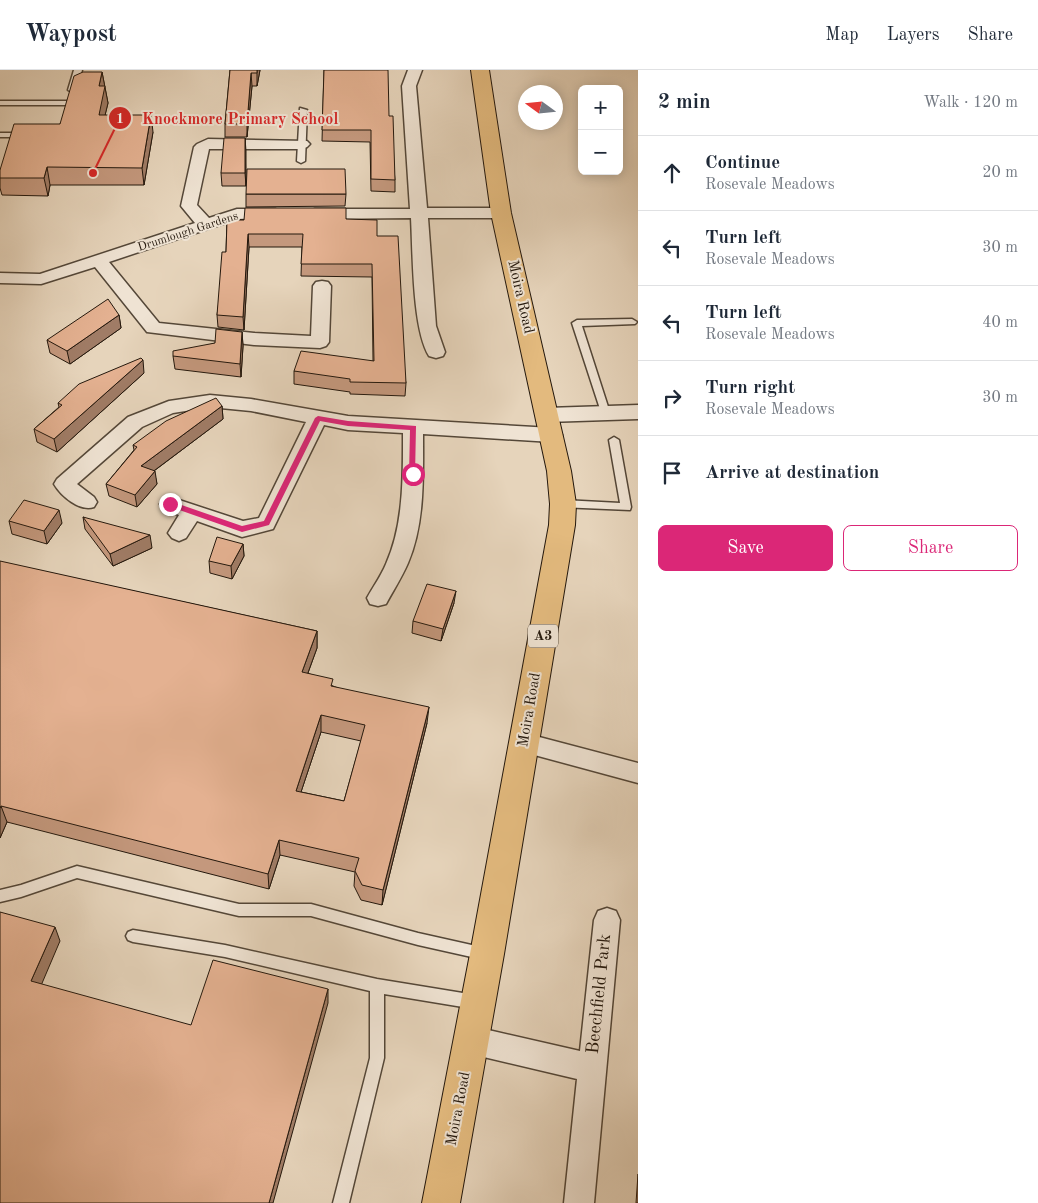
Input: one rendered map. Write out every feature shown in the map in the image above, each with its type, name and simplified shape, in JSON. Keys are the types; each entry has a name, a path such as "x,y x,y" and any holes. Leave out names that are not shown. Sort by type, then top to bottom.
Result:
{"highway":[{"name":"Moira Road","path":"441,1203 524,743 562,525 563,504 549,425 501,214 480,70"}],"street":[{"path":"415,70 409,86 427,326 436,352"},
{"path":"206,225 189,206 202,147 208,144 302,144"},
{"name":"Drumlough Gardens","path":"0,278 40,279 237,214 501,214"},
{"path":"99,261 153,328 254,340 320,342 322,286"},
{"path":"44,487 64,484 135,422 169,408 210,401 251,405 348,423 413,428 549,425 605,413 638,412"},
{"path":"170,504 242,529 266,524 318,418"},
{"path":"378,598 397,564 407,526 413,474 413,428"},
{"path":"64,484 87,502"},
{"path":"179,533 192,512"},
{"path":"524,743 638,773"},
{"name":"Beechfield Park","path":"578,1203 607,920"},
{"name":"Beechfield Park","path":"471,1040 591,1068"}],"lane":[{"path":"0,102 67,107 78,70"},
{"path":"301,161 303,110"},
{"path":"0,135 29,135"},
{"path":"605,413 577,322 632,322"},
{"path":"563,504 626,507 614,440"},
{"path":"0,896 77,872 239,910 311,910 418,939 487,954"},
{"path":"133,936 191,943 264,958 377,986 478,1003"},
{"path":"341,1203 377,1058 377,986"}],"building":[{"path":"230,70 257,70 257,73 251,73 247,124 225,124"},
{"path":"324,70 388,70 389,116 393,116 395,180 371,179 371,130 322,130"},
{"path":"83,72 102,72 99,86 105,86 99,115 151,115 142,168 47,167 44,178 0,178 0,170 14,124 60,124 74,76"},
{"path":"224,138 245,138 245,173 221,173"},
{"path":"247,169 345,169 346,194 246,194"},
{"path":"245,208 346,208 346,219 377,220 377,236 398,236 406,383 350,382 350,379 294,371 301,351 374,361 372,264 301,264 303,234 248,234 243,317 217,315 222,252 226,252 227,220 244,220"},
{"path":"108,299 119,315 67,351 47,340"},
{"path":"216,329 242,332 240,364 173,356 173,351 215,343"},
{"path":"141,358 143,360 54,439 34,429 62,405 58,403 79,384"},
{"path":"216,398 222,406 141,466 155,471 135,495 106,484 137,447 133,445 166,421"},
{"path":"24,500 59,510 44,531 9,521"},
{"path":"83,517 150,535 110,554"},
{"path":"217,537 243,544 231,566 209,561"},
{"path":"0,561 317,631 302,672 333,679 331,686 429,707 383,890 362,885 355,871 359,858 279,840 268,874 1,806 0,808","holes":["321,715 365,725 344,801 296,791"]},
{"path":"427,584 456,591 443,629 413,621"},
{"path":"0,912 55,927 31,981 191,1025 213,960 328,989 269,1203 0,1203"}],"place":[{"name":"Knockmore Primary School","path":"93,173"}],"route":[{"path":"170,504 242,529 266,524 318,418 348,423 413,428 413,474"}]}
